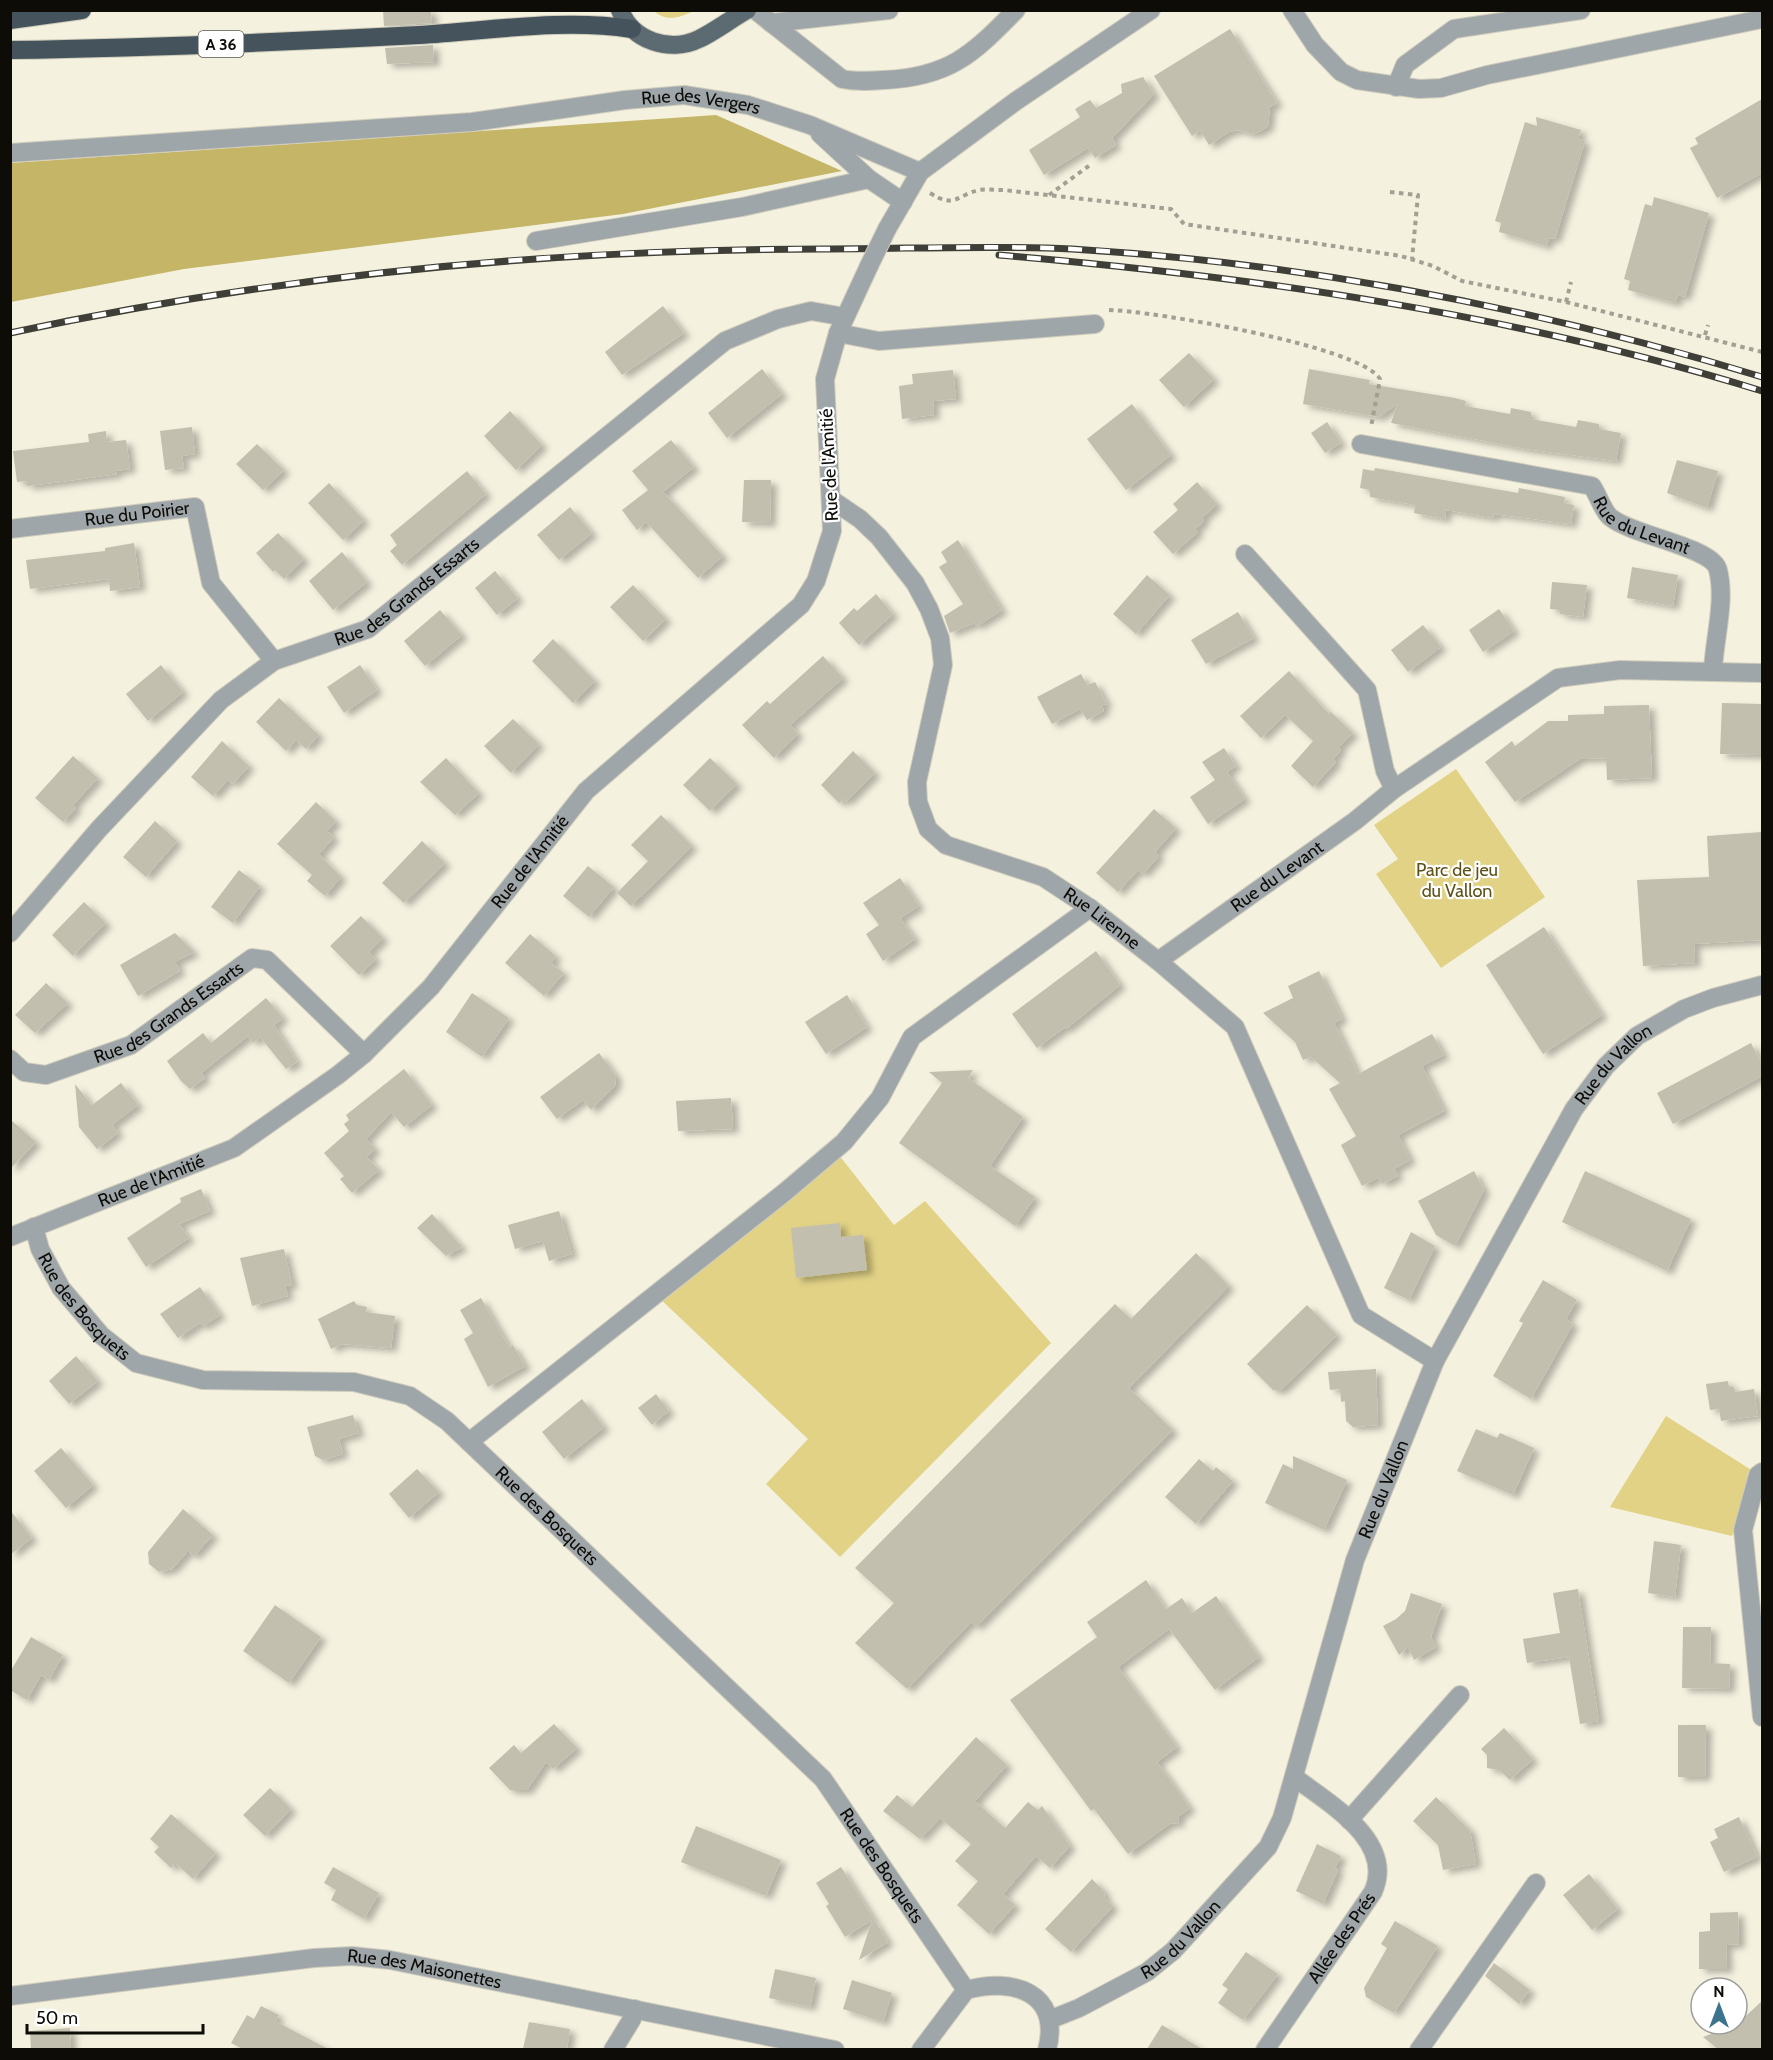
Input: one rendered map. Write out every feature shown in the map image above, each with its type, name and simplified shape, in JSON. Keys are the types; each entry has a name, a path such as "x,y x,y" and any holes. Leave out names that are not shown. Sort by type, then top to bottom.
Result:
{"highway":[{"path":"10,20 82,10"},
{"name":"A 36","path":"10,50 409,36 568,25 608,25 632,29"}],"main road":[{"name":"A 36","path":"620,10 632,29 647,39 664,45 682,45 700,39 714,28 747,10"},
{"name":"A 36","path":"714,28 726,10"}],"street":[{"path":"755,10 842,78 865,81 926,75 979,47 1016,10"},
{"path":"771,23 889,10"},
{"name":"Rue de l'Amitié","path":"10,1237 234,1148 364,1054 431,987 586,791 801,605 816,581 826,557 832,531 825,379 841,325 886,229 917,177 1016,101 1151,10"},
{"path":"1292,10 1315,45 1341,72 1357,80 1396,87 1441,88 1487,75 1762,19"},
{"path":"1396,87 1405,65 1454,29 1581,10"},
{"name":"Rue des Vergers","path":"10,153 472,122 684,94 748,105 810,125 917,177"},
{"path":"810,125 869,179 903,202"},
{"path":"536,242 742,207 869,179"},
{"name":"Rue des Grands Essarts","path":"10,933 99,829 220,700 274,661 368,629 725,341 777,319 811,311 841,325"},
{"path":"841,325 879,341 1099,317"},
{"name":"Rue du Levant","path":"1364,445 1592,486 1601,498 1608,515 1628,530 1706,555 1718,568 1720,597 1713,671"},
{"name":"Rue Lirenne","path":"832,500 860,519 879,537 915,583 929,609 939,638 943,665 917,782 918,802 928,829 946,844 1043,877 1090,908 1158,961 1235,1027 1361,1315 1434,1361"},
{"name":"Rue du Poirier","path":"10,529 195,507 211,584 274,661"},
{"path":"1245,554 1368,690 1385,771 1394,789"},
{"name":"Rue du Levant","path":"1158,961 1355,821 1394,789 1558,678 1620,670 1762,673"},
{"path":"470,1442 776,1200 844,1142 880,1098 912,1037 1090,908"},
{"name":"Rue des Grands Essarts","path":"10,1059 24,1072 46,1075 131,1045 252,958 267,960 364,1054"},
{"name":"Rue du Vallon","path":"1049,2020 1079,2008 1147,1972 1173,1951 1268,1847 1282,1818 1355,1560 1434,1361 1574,1109 1606,1066 1637,1036 1684,1009 1762,985"},
{"name":"Rue des Bosquets","path":"34,1227 40,1249 61,1288 101,1335 136,1363 203,1380 354,1382 410,1396 447,1421 823,1779 966,1990"},
{"path":"1762,1472 1758,1475 1743,1530 1762,1717"},
{"path":"1349,1820 1460,1695"},
{"name":"Allée des Prés","path":"1264,2049 1378,1881 1373,1852 1364,1836 1349,1820 1294,1777"},
{"path":"1419,2049 1536,1882"},
{"name":"Rue des Maisonettes","path":"10,1996 314,1958 352,1956 390,1960 834,2049"},
{"path":"921,2049 966,1990 997,1984 1020,1987 1032,1995 1049,2020 1047,2049"},
{"path":"613,2049 632,2019 635,2009"}],"path":[{"path":"1048,195 1090,165"},
{"path":"917,177 938,198 955,202 978,190 1004,189 1172,209 1184,224 1308,240 1412,259 1433,266 1462,281 1566,302 1705,335 1762,352"},
{"path":"1390,192 1418,195 1412,259"},
{"path":"1566,302 1571,282"},
{"path":"1099,317 1135,312 1308,345 1371,370 1380,380 1364,445"},
{"path":"1705,335 1708,325"}],"green space":[{"path":"654,11 693,11 683,16 668,18"},
{"name":"Parc de jeu du Vallon","path":"1456,769 1545,897 1441,968 1376,874 1398,859 1374,825"},
{"path":"835,1150 894,1225 925,1201 1051,1343 840,1557 766,1484 808,1439 656,1295"},
{"path":"1666,1416 1753,1471 1732,1536 1610,1507"}],"shaded area":[{"path":"716,115 842,171 623,214 184,269 11,302 11,163"}],"building":[{"path":"383,10 431,10 432,23 384,26"},
{"path":"1230,29 1277,103 1270,107 1268,126 1261,131 1252,134 1238,130 1229,132 1209,145 1200,130 1192,136 1154,76"},
{"path":"433,45 434,62 387,64 385,48"},
{"path":"1143,77 1154,94 1112,138 1116,145 1095,158 1088,148 1044,175 1029,150 1080,117 1075,109 1090,100 1096,108 1122,93 1121,84"},
{"path":"1762,99 1762,173 1717,198 1690,148 1698,144 1695,138"},
{"path":"1536,117 1581,130 1578,139 1585,141 1555,239 1549,238 1546,246 1499,232 1501,223 1495,221 1525,122 1537,126"},
{"path":"1654,197 1709,213 1685,297 1678,295 1675,303 1628,290 1630,281 1624,279 1645,204 1652,206"},
{"path":"663,306 684,333 622,375 605,352"},
{"path":"1189,353 1214,379 1184,407 1159,380"},
{"path":"762,369 782,394 727,438 708,413"},
{"path":"1309,369 1370,380 1369,384 1455,398 1466,401 1465,406 1510,414 1511,408 1531,412 1531,419 1576,427 1578,420 1599,424 1599,429 1621,433 1616,461 1526,449 1391,423 1397,404 1379,417 1303,404"},
{"path":"953,370 956,399 933,401 934,415 902,419 899,386 913,384 912,374"},
{"path":"1132,404 1171,455 1126,490 1087,439"},
{"path":"510,411 542,445 516,470 484,436"},
{"path":"1327,422 1341,443 1325,453 1311,433"},
{"path":"192,427 195,454 182,456 184,468 165,470 160,431"},
{"path":"106,431 107,442 126,440 130,469 116,471 117,474 27,486 27,481 17,482 13,451 89,442 88,434"},
{"path":"671,440 694,467 663,492 723,556 698,578 646,522 637,530 622,510 648,490 632,471"},
{"path":"257,444 284,470 263,490 236,464"},
{"path":"1677,460 1718,471 1707,508 1667,493"},
{"path":"1375,468 1518,493 1519,488 1565,497 1564,503 1574,505 1571,524 1494,514 1493,518 1446,510 1445,519 1414,513 1415,505 1370,497 1370,490 1360,488 1363,469 1374,471"},
{"path":"467,471 486,494 402,565 390,551 397,545 390,535"},
{"path":"744,480 771,480 770,523 742,522"},
{"path":"1197,482 1217,504 1202,518 1204,521 1195,529 1198,532 1173,554 1153,532 1178,510 1173,504"},
{"path":"329,483 364,520 343,540 308,503"},
{"path":"570,507 592,533 559,560 537,535"},
{"path":"278,533 304,559 284,579 275,570 273,572 256,553"},
{"path":"958,540 1002,610 977,626 975,623 950,633 944,616 963,604 939,567 947,562 941,552"},
{"path":"134,543 140,587 110,591 109,579 30,589 26,560 105,551 105,548"},
{"path":"342,552 367,582 333,610 309,581"},
{"path":"1632,567 1678,575 1673,606 1627,598"},
{"path":"495,571 518,598 497,615 475,588"},
{"path":"1147,575 1170,595 1136,634 1113,614"},
{"path":"1552,582 1587,585 1583,617 1560,614 1560,610 1550,609"},
{"path":"633,585 666,619 643,641 610,607"},
{"path":"876,594 893,614 859,645 839,623 854,608 857,611"},
{"path":"1499,609 1514,631 1483,652 1469,630"},
{"path":"440,610 462,635 425,666 404,641"},
{"path":"1238,612 1254,638 1206,664 1191,640"},
{"path":"1423,625 1441,647 1408,672 1391,650"},
{"path":"553,639 595,681 573,703 532,661"},
{"path":"823,656 843,678 790,725 798,734 774,758 742,725 767,701 770,704"},
{"path":"161,665 183,692 148,721 126,694"},
{"path":"360,665 377,690 344,713 327,687"},
{"path":"1289,671 1329,714 1331,712 1353,733 1338,748 1341,750 1333,759 1336,762 1313,787 1291,766 1313,741 1285,715 1261,738 1240,716"},
{"path":"1081,674 1087,685 1095,682 1107,704 1102,705 1104,711 1087,720 1080,709 1052,724 1037,697"},
{"path":"279,698 319,735 306,749 296,740 286,751 256,722"},
{"path":"1722,703 1762,704 1762,755 1720,754"},
{"path":"1649,705 1652,778 1607,780 1606,758 1580,759 1515,802 1485,762 1512,741 1515,746 1548,721 1568,721 1568,715 1604,714 1604,706"},
{"path":"513,719 539,744 511,773 484,746"},
{"path":"222,741 249,766 233,784 228,780 213,796 191,777"},
{"path":"1224,748 1236,766 1227,772 1245,799 1208,824 1190,797 1215,780 1202,762"},
{"path":"853,751 875,773 846,802 844,799 839,803 821,785"},
{"path":"73,756 98,778 73,805 76,808 63,822 35,798"},
{"path":"446,758 479,793 455,815 420,782"},
{"path":"710,758 737,784 710,811 683,785"},
{"path":"316,802 336,821 327,831 334,837 319,854 341,877 325,896 307,881 312,875 277,844"},
{"path":"1154,809 1176,828 1155,852 1159,856 1143,874 1138,870 1118,892 1096,873"},
{"path":"661,815 692,846 631,906 617,893 648,861 631,845"},
{"path":"155,821 177,841 146,877 123,857"},
{"path":"1762,832 1762,940 1694,944 1695,963 1643,966 1637,880 1709,877 1707,836"},
{"path":"422,841 445,863 404,903 382,883"},
{"path":"588,866 614,887 589,917 563,896"},
{"path":"239,870 260,886 233,923 211,907"},
{"path":"900,878 919,906 900,918 915,939 883,961 866,934 879,925 863,903"},
{"path":"84,902 106,923 73,956 52,935"},
{"path":"361,916 383,938 369,952 376,959 359,975 330,946"},
{"path":"1544,927 1602,1015 1543,1054 1486,965"},
{"path":"175,933 194,952 175,962 180,971 138,996 120,965"},
{"path":"530,934 556,956 551,963 564,973 544,996 505,963"},
{"path":"1096,951 1120,985 1066,1029 1065,1027 1037,1048 1012,1014"},
{"path":"1319,971 1342,1019 1334,1023 1358,1074 1432,1034 1444,1055 1422,1066 1444,1111 1398,1135 1410,1160 1394,1169 1398,1176 1382,1184 1378,1178 1362,1186 1341,1145 1356,1136 1329,1089 1340,1083 1311,1057 1303,1060 1295,1042 1263,1013 1293,998 1288,986"},
{"path":"46,983 68,1003 35,1033 15,1015"},
{"path":"472,993 509,1018 482,1057 446,1032"},
{"path":"847,995 867,1027 826,1054 805,1022"},
{"path":"266,998 283,1018 274,1025 297,1062 286,1069 260,1037 253,1043 248,1036 201,1073 205,1078 190,1089 181,1081 167,1061 203,1033 211,1043"},
{"path":"1751,1043 1762,1064 1762,1076 1673,1124 1657,1093"},
{"path":"599,1053 616,1076 615,1086 591,1110 583,1100 557,1119 540,1097"},
{"path":"404,1069 432,1105 404,1127 391,1112 366,1139 375,1149 367,1157 379,1170 352,1193 340,1179 344,1176 324,1153 349,1131 344,1124 349,1120 346,1115"},
{"path":"973,1070 968,1078 1023,1117 990,1166 1035,1197 1015,1226 899,1143 942,1083 929,1072"},
{"path":"121,1083 138,1105 112,1125 118,1133 97,1149 79,1127 75,1084 92,1105"},
{"path":"731,1098 733,1129 678,1131 676,1101"},
{"path":"10,1119 36,1142 10,1169"},
{"path":"1474,1171 1484,1190 1455,1246 1436,1235 1418,1201"},
{"path":"1585,1171 1691,1219 1667,1271 1562,1222"},
{"path":"201,1189 210,1211 179,1224 189,1238 146,1267 127,1238 181,1202 180,1198"},
{"path":"559,1211 572,1254 549,1261 543,1241 515,1249 508,1225"},
{"path":"432,1214 462,1247 446,1256 417,1228"},
{"path":"840,1223 841,1237 863,1235 867,1270 796,1278 791,1228"},
{"path":"1411,1232 1435,1246 1409,1300 1384,1288"},
{"path":"284,1249 292,1285 285,1286 288,1296 252,1306 240,1258"},
{"path":"1196,1253 1229,1286 1129,1388 1173,1430 976,1627 971,1622 907,1689 855,1643 894,1603 855,1568 1115,1304 1131,1319"},
{"path":"1543,1280 1577,1300 1566,1319 1573,1324 1531,1399 1493,1376 1523,1323 1519,1321"},
{"path":"200,1287 220,1315 203,1326 200,1323 178,1338 160,1314"},
{"path":"481,1298 509,1347 513,1345 525,1366 488,1387 464,1339 473,1333 460,1310"},
{"path":"354,1301 357,1305 367,1307 366,1312 395,1316 391,1348 342,1344 331,1349 318,1319"},
{"path":"1307,1305 1337,1335 1281,1390 1273,1390 1247,1364"},
{"path":"76,1356 98,1381 69,1404 49,1381"},
{"path":"1376,1369 1378,1425 1353,1427 1346,1421 1345,1401 1341,1402 1340,1389 1330,1390 1328,1372"},
{"path":"1728,1381 1729,1387 1734,1387 1735,1392 1754,1389 1758,1416 1721,1421 1719,1409 1710,1410 1706,1384"},
{"path":"656,1394 669,1411 652,1425 638,1408"},
{"path":"582,1399 604,1427 564,1459 542,1432"},
{"path":"353,1415 359,1433 339,1439 343,1454 323,1460 315,1456 307,1427"},
{"path":"1476,1429 1497,1438 1500,1433 1534,1448 1513,1495 1457,1471"},
{"path":"61,1448 93,1485 66,1508 34,1471"},
{"path":"1293,1456 1347,1480 1324,1530 1265,1503 1283,1464 1293,1469"},
{"path":"1199,1459 1213,1471 1216,1467 1233,1481 1196,1524 1165,1497"},
{"path":"417,1469 439,1492 409,1518 389,1494"},
{"path":"183,1509 213,1535 194,1556 188,1551 172,1569 159,1572 149,1564 148,1552"},
{"path":"10,1510 32,1538 10,1555"},
{"path":"1654,1541 1681,1545 1675,1597 1648,1593"},
{"path":"1146,1580 1166,1609 1182,1598 1192,1613 1216,1596 1259,1657 1215,1690 1169,1629 1118,1667 1177,1747 1157,1762 1190,1808 1179,1816 1178,1824 1171,1823 1128,1854 1094,1809 1091,1811 1010,1700 1097,1637 1087,1622"},
{"path":"1578,1589 1599,1721 1580,1724 1569,1657 1527,1663 1523,1639 1560,1633 1553,1593"},
{"path":"1411,1593 1442,1604 1431,1637 1436,1647 1414,1660 1408,1647 1399,1655 1383,1626 1405,1611"},
{"path":"275,1605 321,1637 289,1683 243,1651"},
{"path":"1683,1627 1711,1627 1710,1663 1730,1664 1729,1689 1682,1688"},
{"path":"31,1637 63,1655 49,1680 41,1675 27,1700 10,1690 10,1672"},
{"path":"554,1724 577,1748 553,1769 546,1762 527,1790 510,1790 489,1768 514,1745 521,1753"},
{"path":"1678,1725 1706,1725 1705,1777 1678,1777"},
{"path":"1504,1728 1533,1759 1510,1780 1499,1770 1487,1768 1487,1755 1481,1749"},
{"path":"976,1737 1007,1765 975,1801 1005,1828 1028,1802 1038,1810 1042,1806 1070,1846 1050,1868 1036,1856 1003,1894 1015,1905 989,1934 957,1905 978,1881 955,1861 971,1844 940,1818 920,1839 883,1811 897,1795 912,1807"},
{"path":"270,1788 291,1809 265,1836 243,1815"},
{"path":"1436,1797 1470,1830 1476,1864 1443,1870 1438,1845 1413,1821"},
{"path":"171,1814 216,1853 193,1879 175,1863 171,1868 154,1852 159,1847 150,1839"},
{"path":"1739,1817 1757,1857 1724,1872 1710,1842 1718,1838 1714,1829"},
{"path":"696,1826 781,1860 766,1896 681,1862"},
{"path":"1317,1844 1341,1856 1335,1868 1338,1870 1323,1904 1296,1891"},
{"path":"333,1867 379,1893 364,1919 331,1900 336,1890 324,1883"},
{"path":"841,1867 888,1942 859,1960 872,1920 845,1937 826,1906 829,1904 816,1883"},
{"path":"1589,1874 1618,1909 1592,1930 1563,1895"},
{"path":"1092,1879 1105,1892 1104,1897 1113,1906 1071,1952 1045,1929"},
{"path":"1738,1912 1739,1944 1726,1945 1727,1969 1699,1969 1699,1932 1710,1931 1710,1913"},
{"path":"1395,1921 1438,1946 1394,2013 1366,1997 1364,1988 1387,1948 1381,1944"},
{"path":"1246,1952 1278,1974 1243,2020 1218,2003 1228,1989 1222,1985"},
{"path":"1494,1963 1530,1990 1519,2004 1485,1976"},
{"path":"775,1969 816,1978 810,2007 769,1998"},
{"path":"852,1980 892,1993 883,2022 843,2009"},
{"path":"1762,2001 1762,2049 1718,2049 1703,2037 1749,2036 1749,2013"},
{"path":"261,2006 279,2015 275,2021 328,2049 243,2049 231,2043 247,2015 254,2019"},
{"path":"529,2022 570,2029 567,2049 523,2049"},
{"path":"1162,2025 1202,2049 1147,2049"},
{"path":"70,2028 71,2049 31,2049 30,2031"}],"railway":[{"path":"10,333 212,295 414,269 516,260 720,250 1041,248 1247,265 1421,293 1593,330 1762,377"},
{"path":"999,255 1192,275 1384,302 1574,340 1762,391"}]}
